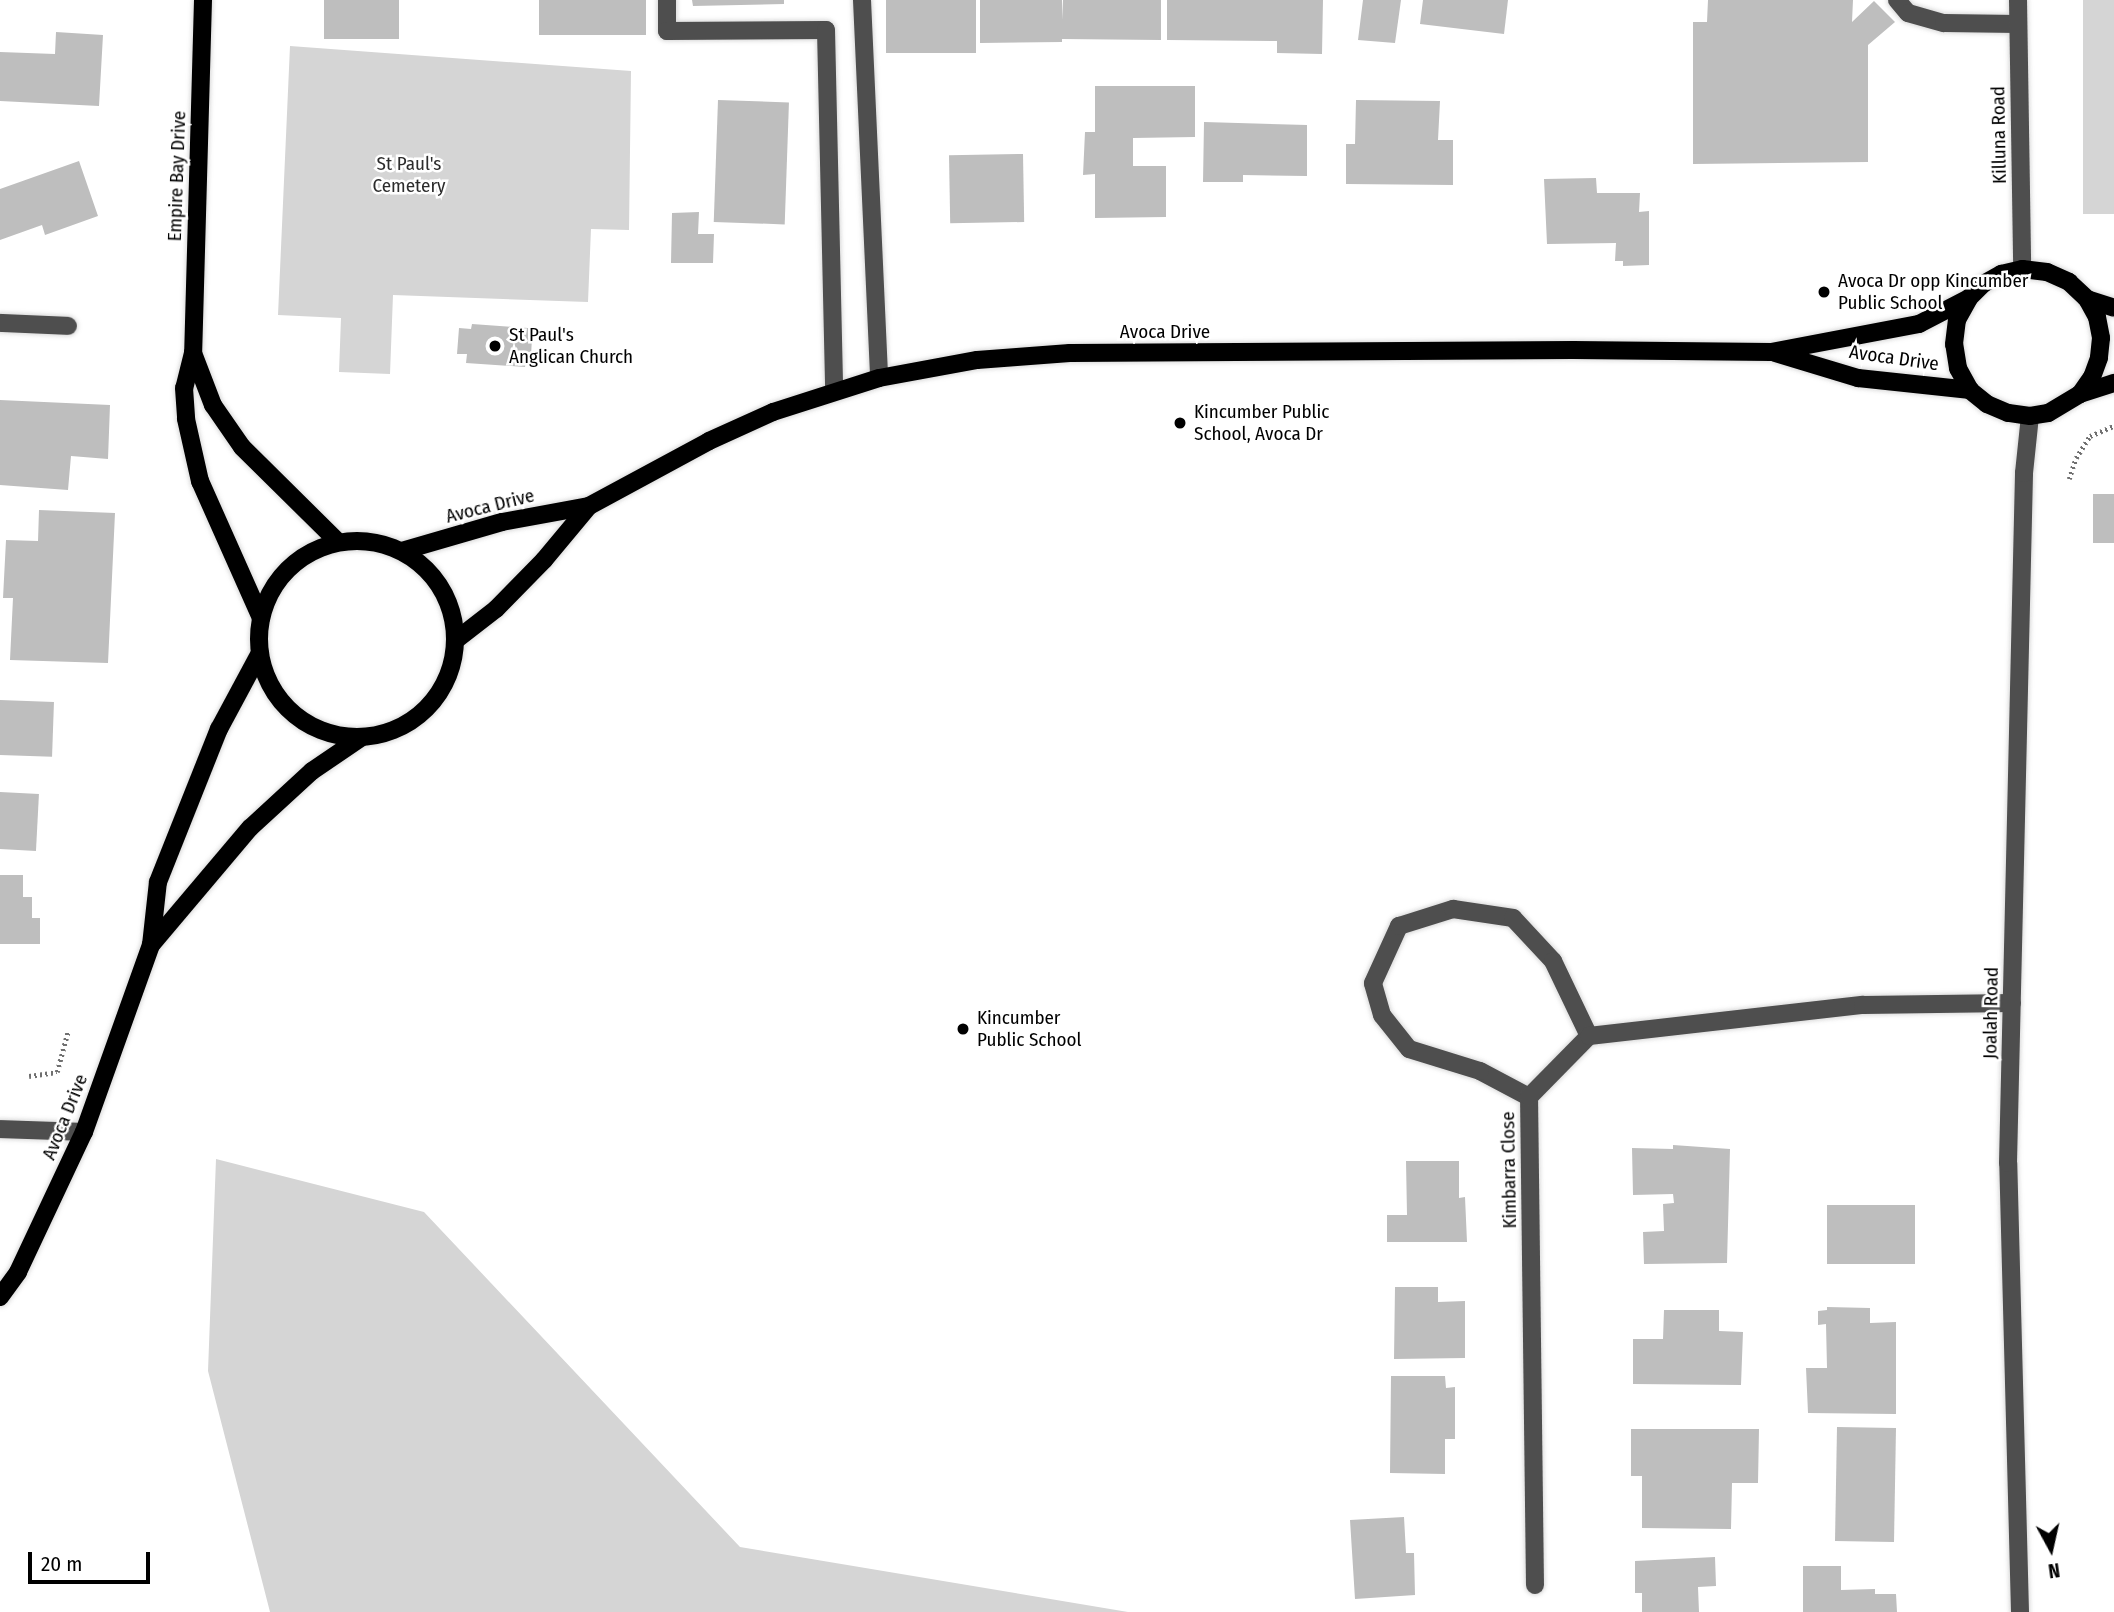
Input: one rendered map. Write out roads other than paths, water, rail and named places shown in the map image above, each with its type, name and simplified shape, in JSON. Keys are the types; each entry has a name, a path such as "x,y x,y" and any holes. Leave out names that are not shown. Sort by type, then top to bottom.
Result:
{"main road":[{"name":"Empire Bay Drive","path":"203,0 193,353 184,388 186,419 200,481 261,618"},
{"name":"Avoca Drive","path":"2022,269 2001,274 1983,284 1969,298 1957,320 1954,344 1958,368 1970,390 1987,404 2008,413 2030,416"},
{"path":"2022,269 2046,272 2069,282 2087,299 2096,317 2101,338 2096,368 2080,394"},
{"name":"Avoca Drive","path":"402,551 502,522 589,506 709,441 834,391 879,378 977,360 1070,353 1573,349 1771,352 1919,324 1969,298"},
{"path":"2087,299 2114,308"},
{"name":"Avoca Drive","path":"1771,352 1858,378 1970,390"},
{"name":"Empire Bay Drive","path":"193,353 213,405 242,447 338,542"},
{"path":"2030,416 2048,413 2080,394 2114,383"},
{"name":"Avoca Drive","path":"456,640 496,609 589,506"},
{"path":"360,541 402,551 425,567 442,588 453,613 456,640 451,669 438,696 417,716 391,731 362,737 333,734 306,722 292,710 268,680 260,653 261,618 271,592 289,568 312,552 338,542 360,541"},
{"name":"Avoca Drive","path":"0,1297 18,1272 84,1132 151,945 158,882 219,729 260,653"},
{"name":"Avoca Drive","path":"151,945 250,828 313,771 362,737"}],"street":[{"path":"667,0 667,31 826,30 834,391"},
{"path":"862,0 879,378"},
{"path":"1897,0 1908,13 1944,23 2018,24"},
{"name":"Killuna Road","path":"2018,0 2022,269"},
{"path":"0,323 68,326"},
{"name":"Joalah Road","path":"2020,1612 2008,1163 2024,474 2030,416"},
{"path":"1529,1097 1480,1072 1409,1049 1382,1014 1373,983 1399,926 1453,909 1513,918 1553,961 1589,1035 1863,1005 2012,1003"},
{"name":"Kimbarra Close","path":"1535,1585 1529,1097 1589,1035"},
{"path":"0,1129 84,1132"}],"place":[{"name":"Avoca Dr opp Kincumber Public School","path":"1824,292"},
{"name":"St Paul's Anglican Church","path":"495,346"},
{"name":"Kincumber Public School, Avoca Dr","path":"1180,423"},
{"name":"Kincumber Public School","path":"963,1029"}],"park label":[{"name":"St Paul's Cemetery","path":"409,175"}]}
